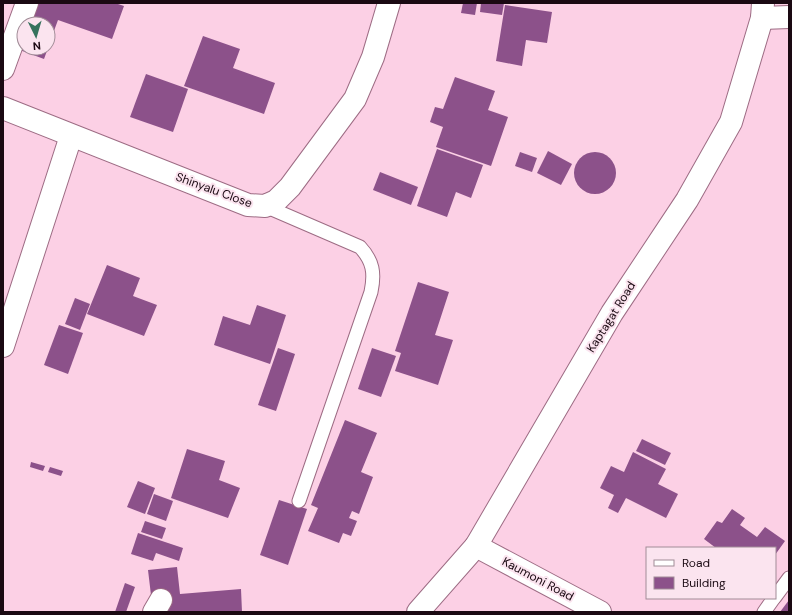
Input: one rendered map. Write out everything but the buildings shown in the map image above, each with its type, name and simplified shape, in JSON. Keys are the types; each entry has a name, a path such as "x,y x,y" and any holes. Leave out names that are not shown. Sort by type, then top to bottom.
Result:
{"street":[{"path":"3,69 27,3"},
{"name":"Shinyalu Close","path":"3,108 248,205 265,206 276,201 290,187 354,99 373,57 389,3"},
{"path":"763,11 789,17"},
{"name":"Kaptagat Road","path":"418,612 476,546 612,312 687,200 731,122 763,11"},
{"path":"3,346 72,136"},
{"name":"Kaumoni Road","path":"476,546 600,612"}],"lane":[{"path":"265,206 360,247 367,255 371,265 373,279 368,299 299,501"},
{"path":"776,597 789,578"},
{"path":"764,612 774,599"}]}
